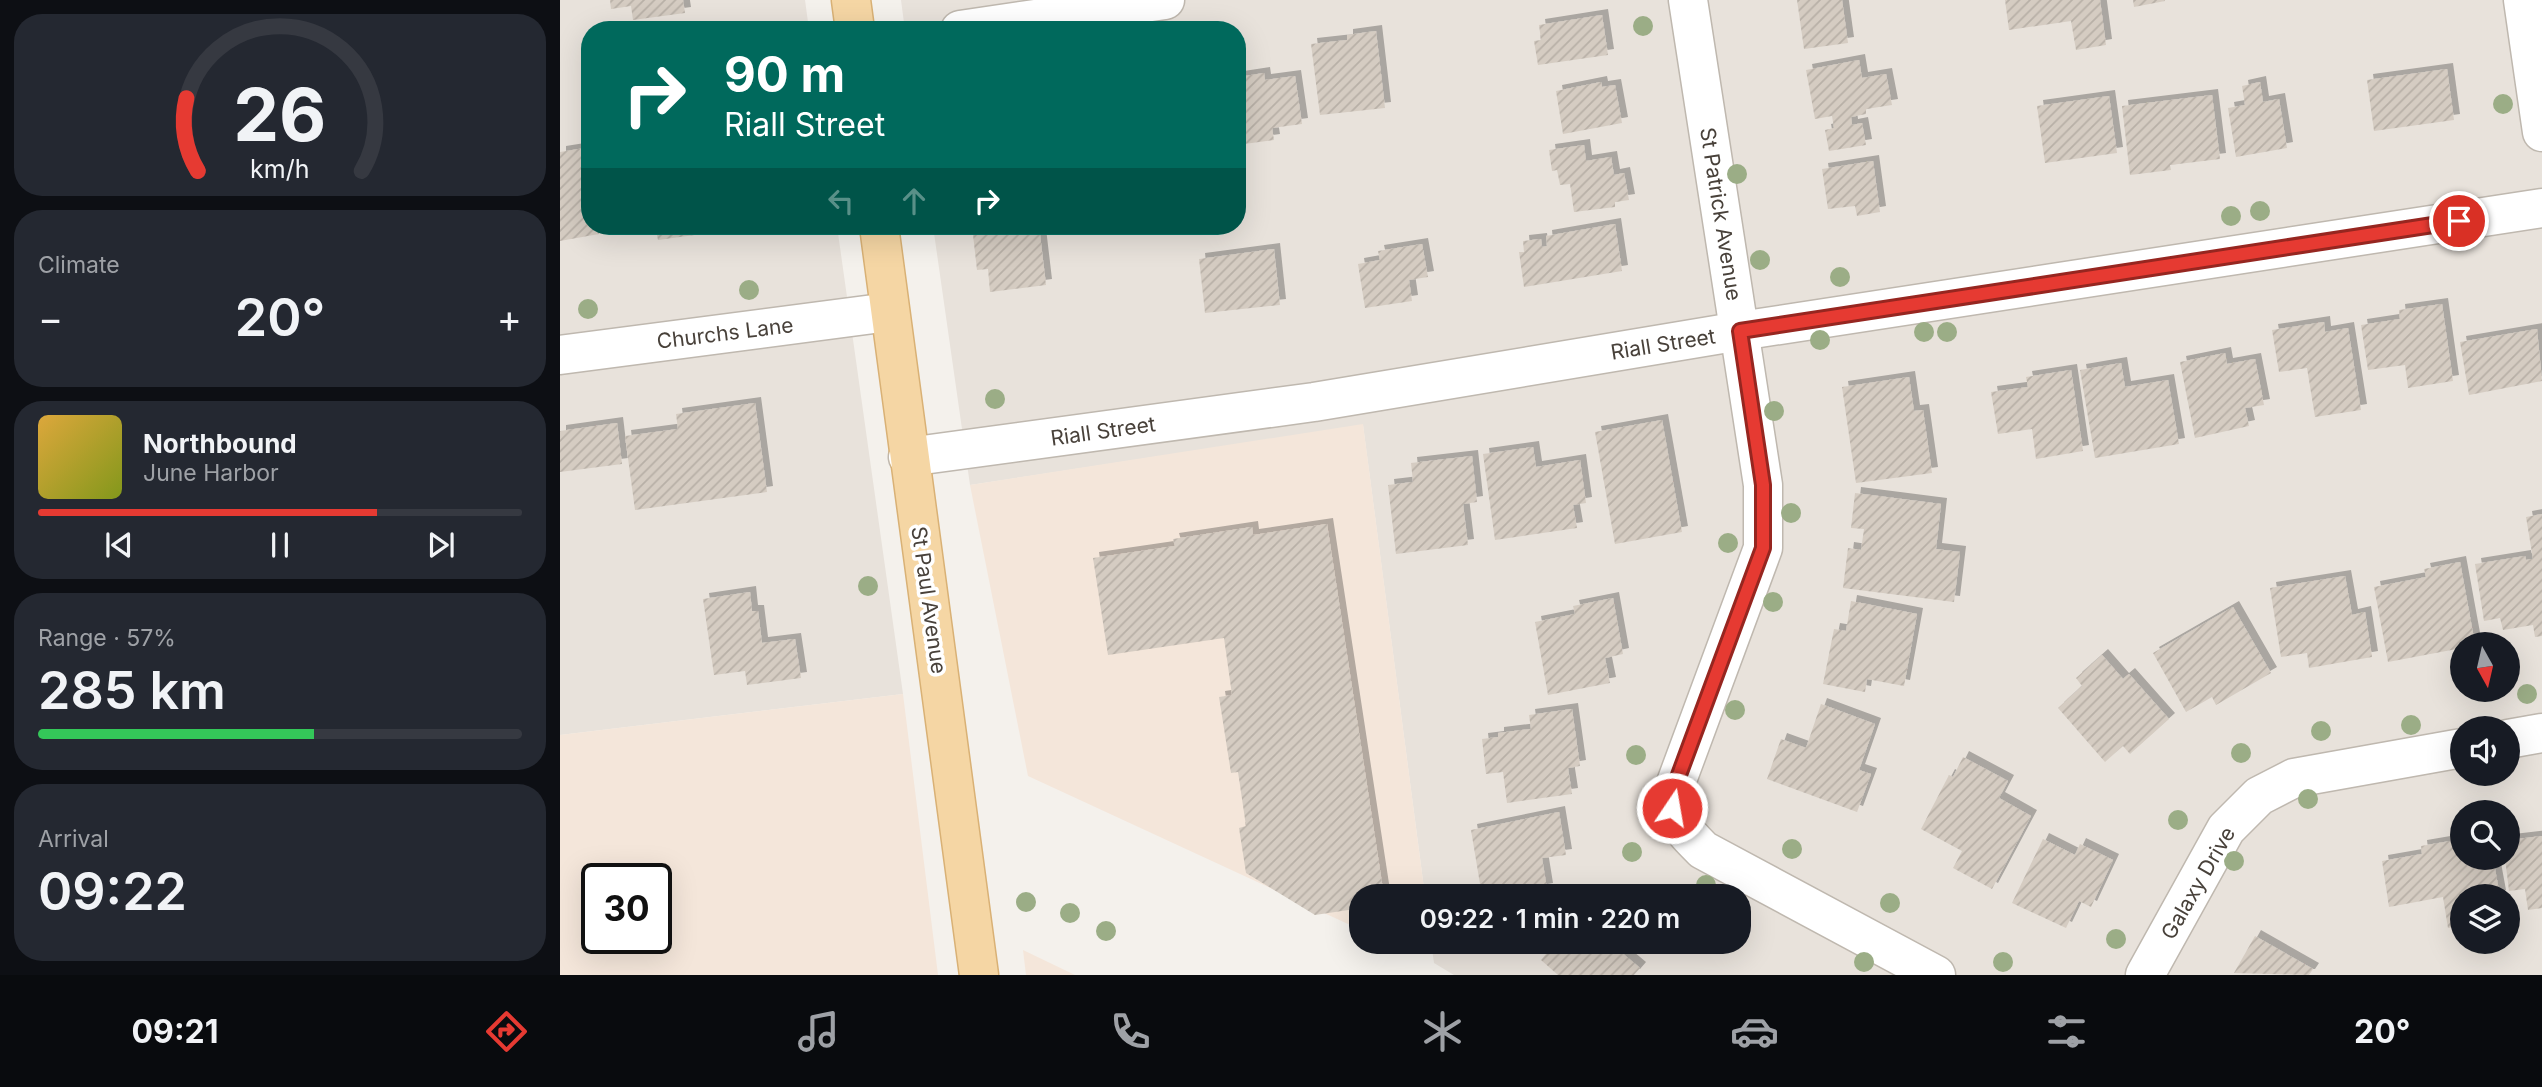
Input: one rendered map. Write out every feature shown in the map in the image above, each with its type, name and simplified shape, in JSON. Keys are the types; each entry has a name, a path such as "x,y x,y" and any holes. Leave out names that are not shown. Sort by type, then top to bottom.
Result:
{"main road":[{"path":"850,0 854,21"},
{"name":"St Paul Avenue","path":"880,235 979,975"}],"street":[{"path":"1022,21 1165,0"},
{"name":"St Patrick Avenue","path":"1688,0 1763,485 1763,548 1676,783 1672,808 1683,830 1703,850 1936,975"},
{"path":"2523,0 2542,132"},
{"name":"Riall Street","path":"908,457 1314,402 1740,331 2542,208"},
{"name":"Churchs Lane","path":"560,355 889,312"},
{"path":"2520,738 2542,733"},
{"name":"Galaxy Drive","path":"2145,975 2226,829 2259,796 2294,778 2450,750"}],"shaded area":[{"path":"560,0 805,0 808,21 581,21 581,235 838,235 903,694 560,735"},
{"path":"901,0 2542,0 2542,975 1454,975 1434,963 1433,954 1751,954 1751,884 1423,884 1363,425 970,485 934,235 1246,235 1246,21 904,21"},
{"path":"1363,424 1423,884 1349,884 1349,924 1028,776 970,485"},
{"path":"903,694 938,975 560,975 560,735"},
{"path":"1023,950 1075,975 1026,975"}],"building":[{"path":"610,0 683,0 685,13 633,20 631,6 611,9"},
{"path":"1797,0 1842,0 1848,43 1804,49"},
{"path":"2005,0 2100,0 2106,45 2076,50 2071,21 2009,30"},
{"path":"2133,0 2165,0 2165,1 2134,7"},
{"path":"1602,15 1608,55 1538,65 1534,41 1541,40 1539,25"},
{"path":"1376,31 1385,108 1320,115 1311,44 1347,40 1347,35"},
{"path":"1859,60 1862,78 1886,74 1892,105 1866,109 1866,114 1851,117 1852,125 1862,123 1866,145 1829,151 1825,130 1834,128 1832,116 1815,119 1806,70"},
{"path":"2447,69 2454,120 2374,131 2367,80"},
{"path":"1264,73 1265,80 1295,76 1302,124 1272,128 1274,140 1246,144 1246,76"},
{"path":"1601,82 1602,87 1615,85 1622,123 1563,134 1556,91"},
{"path":"2260,82 2263,102 2279,99 2287,148 2236,157 2228,108 2245,105 2242,86"},
{"path":"2212,95 2220,159 2170,165 2171,170 2130,175 2122,106"},
{"path":"2109,96 2117,153 2045,163 2037,106"},
{"path":"1584,145 1586,161 1611,157 1614,175 1624,173 1629,200 1615,202 1615,207 1574,212 1570,184 1560,185 1557,170 1552,171 1549,150"},
{"path":"581,149 581,235 593,235 560,241 560,152"},
{"path":"1873,161 1880,212 1857,216 1855,206 1828,209 1822,169"},
{"path":"1615,224 1622,271 1524,287 1519,252 1524,252 1523,241 1541,239 1542,247 1547,246 1546,236"},
{"path":"657,235 695,235 658,240"},
{"path":"973,235 1040,235 1046,285 990,292 988,269 977,270"},
{"path":"1422,244 1428,277 1409,280 1412,301 1365,308 1358,264 1380,260 1378,251"},
{"path":"1274,249 1280,305 1205,313 1199,259"},
{"path":"2442,304 2453,381 2408,388 2405,365 2368,370 2361,325 2400,319 2399,310"},
{"path":"2324,322 2325,332 2348,328 2361,410 2315,417 2307,368 2279,372 2272,330"},
{"path":"2537,329 2542,381 2469,395 2460,342"},
{"path":"2225,353 2227,364 2255,359 2264,405 2245,408 2249,426 2195,438 2180,362"},
{"path":"2121,363 2125,387 2168,380 2179,444 2095,458 2080,370"},
{"path":"2071,370 2083,451 2036,459 2032,429 1998,434 1991,392 2028,387 2026,377"},
{"path":"1909,377 1914,411 1923,410 1932,473 1856,483 1842,387"},
{"path":"755,403 767,492 635,510 625,436 678,429 676,414"},
{"path":"1662,420 1682,532 1615,544 1595,432"},
{"path":"617,423 622,464 560,472 560,431"},
{"path":"1533,447 1536,467 1580,460 1586,503 1573,505 1577,528 1495,540 1483,454"},
{"path":"1472,456 1477,502 1463,504 1468,545 1396,554 1388,485 1413,482 1411,463"},
{"path":"1855,493 1941,504 1936,549 1960,552 1954,602 1843,588 1848,548 1861,550 1864,529 1851,528"},
{"path":"2542,514 2542,636 2535,637 2533,625 2503,630 2500,618 2484,621 2475,564 2525,556 2526,560 2533,559 2526,517"},
{"path":"1327,524 1382,884 1349,884 1349,910 1315,915 1246,873 1239,828 1246,826 1238,772 1231,773 1219,697 1232,695 1224,638 1108,655 1093,558 1175,546 1173,539 1252,527 1253,535"},
{"path":"2460,562 2473,632 2450,632 2450,650 2388,662 2374,587 2426,577 2424,569"},
{"path":"2345,576 2352,615 2365,612 2372,657 2309,668 2307,653 2281,657 2270,588"},
{"path":"750,592 752,611 758,611 762,643 795,639 801,678 747,685 745,671 714,675 703,599"},
{"path":"1613,598 1623,654 1605,658 1610,683 1548,695 1535,622 1575,614 1573,606"},
{"path":"1851,601 1917,614 1904,686 1867,679 1865,692 1823,684 1834,629 1846,631"},
{"path":"2233,607 2271,673 2216,705 2212,697 2186,712 2153,653"},
{"path":"2102,655 2123,679 2129,674 2169,719 2130,754 2123,746 2105,762 2058,708 2082,686 2076,678"},
{"path":"1821,704 1875,724 1859,770 1871,774 1857,812 1767,779 1781,739 1806,748"},
{"path":"1572,709 1580,766 1568,768 1572,794 1507,803 1503,772 1486,774 1482,739 1498,737 1498,733 1531,729 1529,715"},
{"path":"1963,757 2008,781 1999,798 2031,816 1992,889 1953,868 1962,851 1921,829 1949,775 1953,777"},
{"path":"1559,812 1566,855 1542,858 1546,884 1480,884 1471,830"},
{"path":"2542,836 2542,908 2528,910 2525,889 2520,890 2520,884 2508,884 2506,870 2520,870 2520,839"},
{"path":"2043,839 2075,855 2080,844 2113,860 2091,907 2079,901 2066,928 2012,903"},
{"path":"2450,841 2450,870 2495,870 2498,884 2450,884 2450,928 2443,897 2389,907 2382,861 2422,854 2421,846"},
{"path":"2255,936 2313,969 2309,975 2234,973"},
{"path":"1546,954 1623,954 1640,968 1634,975 1558,975 1541,960"}],"route":[{"path":"1672,808 1676,783 1748,596 1763,548 1763,485 1740,331 2459,221"}]}
